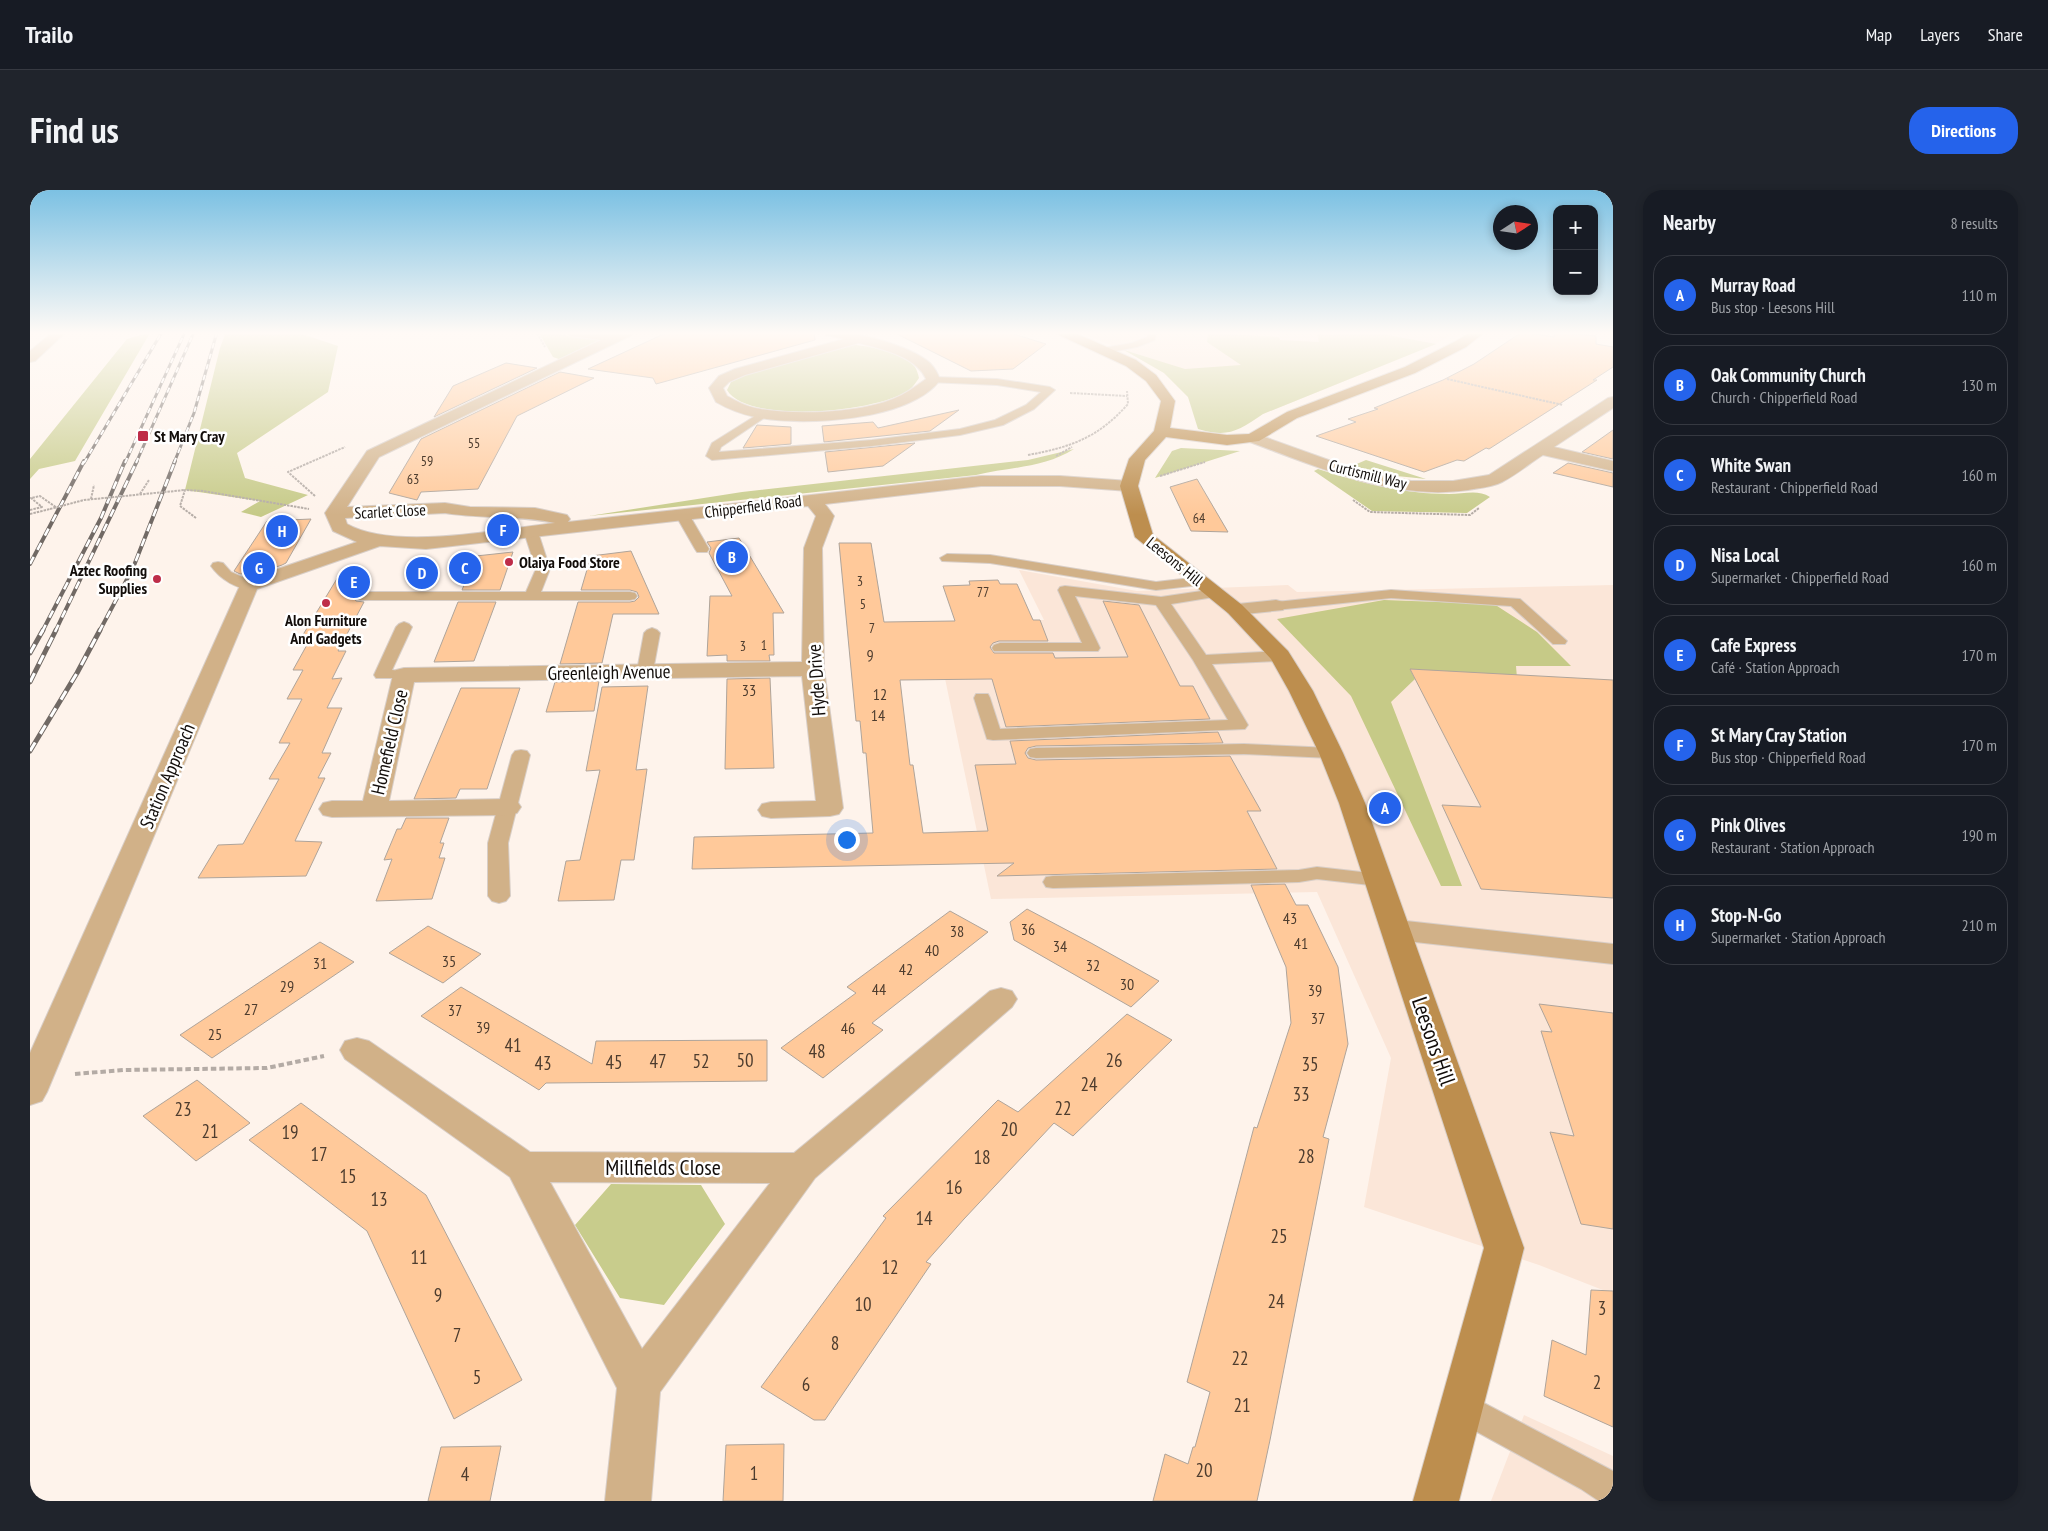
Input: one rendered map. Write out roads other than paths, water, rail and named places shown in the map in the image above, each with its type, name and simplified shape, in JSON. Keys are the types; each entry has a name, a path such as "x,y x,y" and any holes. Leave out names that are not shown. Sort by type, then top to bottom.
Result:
{"street":[{"path":"377,541 347,532 339,527 334,513 373,454 499,393"},
{"path":"718,393 721,399 742,409 763,414 803,416 863,411 890,405 917,393"},
{"path":"1129,486 1137,459 1162,432 1168,400 1163,393"},
{"path":"1162,432 1227,440 1254,438 1292,414 1348,393"},
{"name":"Curtismill Way","path":"1254,438 1351,473 1412,486 1473,485 1495,479 1613,401"},
{"path":"1540,449 1613,466"},
{"name":"Chipperfield Road","path":"377,541 426,543 984,480 1060,481 1129,486"},
{"name":"Leesons Hill","path":"1129,486 1144,537 1217,594 1280,656 1301,691 1332,753 1352,803 1397,930 1504,1248 1436,1501"},
{"name":"Scarlet Close","path":"334,513 445,508 481,499 540,497"},
{"name":"Hyde Drive","path":"771,810 830,808 815,692 814,669 813,548 825,516 812,499"},
{"name":"Scarlet Close","path":"445,508 470,512 535,513 588,525"},
{"path":"249,584 377,541"},
{"name":"Station Approach","path":"33,1084 249,584"},
{"path":"1217,594 1276,606"},
{"name":"Greenleigh Avenue","path":"404,675 814,669"},
{"name":"Homefield Close","path":"374,809 404,675"},
{"name":"Homefield Close","path":"332,809 508,807"},
{"path":"1397,930 1613,954"},
{"path":"628,1501 639,1386 802,1168 1001,998"},
{"path":"357,1050 524,1167 639,1386"},
{"name":"Millfields Close","path":"524,1167 802,1168"}],"lane":[{"path":"763,414 716,444 712,456 872,443 960,432 999,423 1030,407 1046,393"},
{"path":"682,514 702,548"},
{"path":"531,532 543,569 532,596"},
{"path":"947,558 990,559 1217,594"},
{"path":"218,566 226,575 249,584"},
{"path":"1000,648 1092,648 1065,590 1161,601 1217,594"},
{"path":"1276,606 1392,594 1515,602 1559,641"},
{"path":"361,596 630,596"},
{"path":"982,698 993,735 1239,725 1201,660 1161,601"},
{"path":"404,627 382,675 404,675"},
{"path":"645,671 652,633"},
{"path":"1201,660 1280,656"},
{"path":"1036,753 1244,748 1332,753"},
{"path":"499,896 498,843 521,755"},
{"path":"1053,882 1299,876 1317,873 1379,880"},
{"path":"1461,1406 1593,1477 1613,1490"}],"railway":[{"path":"84,463 126,393"},
{"path":"125,463 157,393"},
{"path":"136,463 167,393"},
{"path":"174,463 194,413 200,393"},
{"path":"30,564 84,461"},
{"path":"42,632 101,518 125,461"},
{"path":"55,632 137,461"},
{"path":"99,632 133,568 175,461"},
{"path":"30,653 43,630"},
{"path":"30,751 77,673 100,630"},
{"path":"30,682 55,632"}],"place":[{"name":"St Mary Cray","path":"143,436"},
{"name":"St Mary Cray Station","path":"503,530"},
{"name":"Stop-N-Go","path":"282,531"},
{"name":"Oak Community Church","path":"732,557"},
{"name":"Olaiya Food Store","path":"509,562"},
{"name":"Pink Olives","path":"259,568"},
{"name":"White Swan","path":"465,568"},
{"name":"Nisa Local","path":"422,573"},
{"name":"Aztec Roofing Supplies","path":"157,579"},
{"name":"Cafe Express","path":"354,582"},
{"name":"Alon Furniture And Gadgets","path":"326,603"},
{"name":"Murray Road","path":"1385,808"}]}
